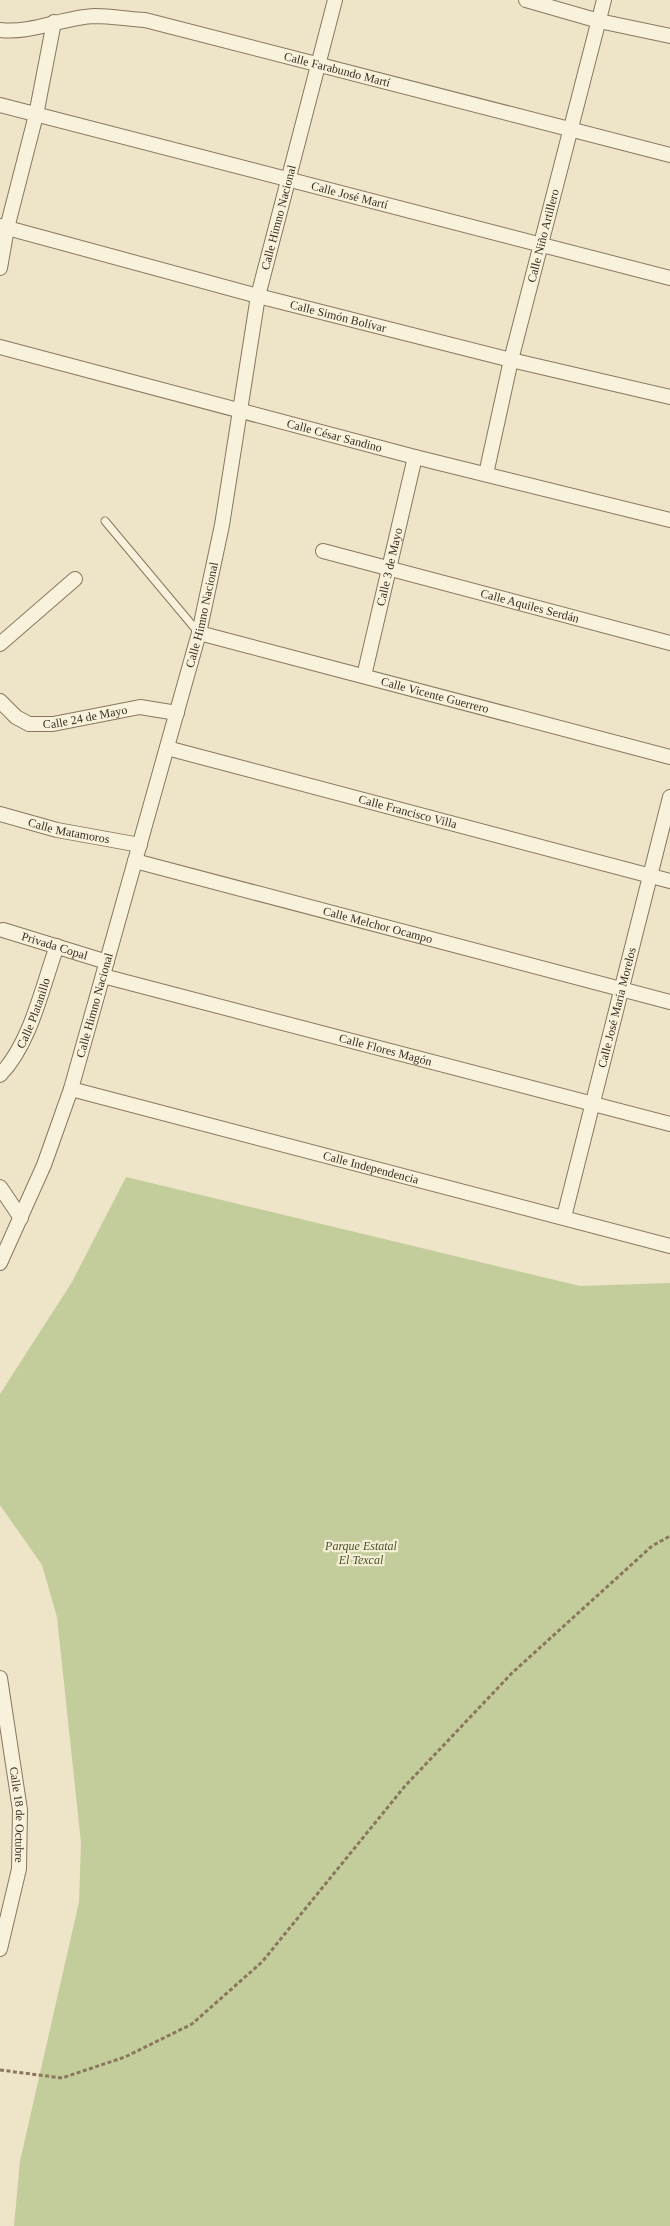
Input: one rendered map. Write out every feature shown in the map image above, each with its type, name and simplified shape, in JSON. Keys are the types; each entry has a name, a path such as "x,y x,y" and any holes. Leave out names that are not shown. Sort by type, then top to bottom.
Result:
{"street":[{"name":"Calle Himno Nacional","path":"0,1263 44,1165 71,1089 199,633 222,525 258,296 335,0"},
{"path":"526,0 599,21 670,36"},
{"name":"Calle Niño Artillero","path":"486,474 511,360 604,0"},
{"name":"Calle Farabundo Martí","path":"0,30 26,30 54,22 95,16 145,20 570,131 670,155"},
{"path":"0,268 4,227 36,115 54,22"},
{"name":"Calle José Martí","path":"0,105 540,246 670,278"},
{"name":"Calle Simón Bolívar","path":"4,227 258,296 511,360 670,397"},
{"name":"Calle César Sandino","path":"0,347 415,457 670,520"},
{"name":"Calle 3 de Mayo","path":"364,676 415,457"},
{"name":"Calle Aquiles Serdán","path":"323,551 670,643"},
{"path":"0,644 75,579"},
{"name":"Calle Vicente Guerrero","path":"199,633 670,757"},
{"name":"Calle 24 de Mayo","path":"0,702 16,717 29,724 53,724 140,706 176,713"},
{"name":"Calle Francisco Villa","path":"167,748 670,881"},
{"name":"Calle José María Morelos","path":"564,1217 670,797"},
{"name":"Calle Matamoros","path":"0,814 57,830 140,845"},
{"name":"Calle Melchor Ocampo","path":"135,861 670,1002"},
{"name":"Privada Copal","path":"3,930 107,962"},
{"name":"Calle Platanillo","path":"0,1075 23,1042 57,946"},
{"name":"Calle Flores Magón","path":"103,976 670,1124"},
{"name":"Calle Independencia","path":"71,1089 670,1246"},
{"path":"0,1187 21,1218"},
{"name":"Calle 18 de Octubre","path":"0,1678 6,1747 20,1810 19,1869 0,1949"}],"lane":[{"path":"105,521 199,633"}],"path":[{"path":"0,2070 62,2078 125,2057 192,2024 262,1962 405,1786 512,1673 652,1546 670,1536"}],"green space":[{"name":"Parque Estatal El Texcal","path":"126,1177 580,1286 670,1283 670,2226 14,2226 20,2161 79,1902 81,1843 57,1617 42,1565 0,1505 0,1394 72,1282"}]}
